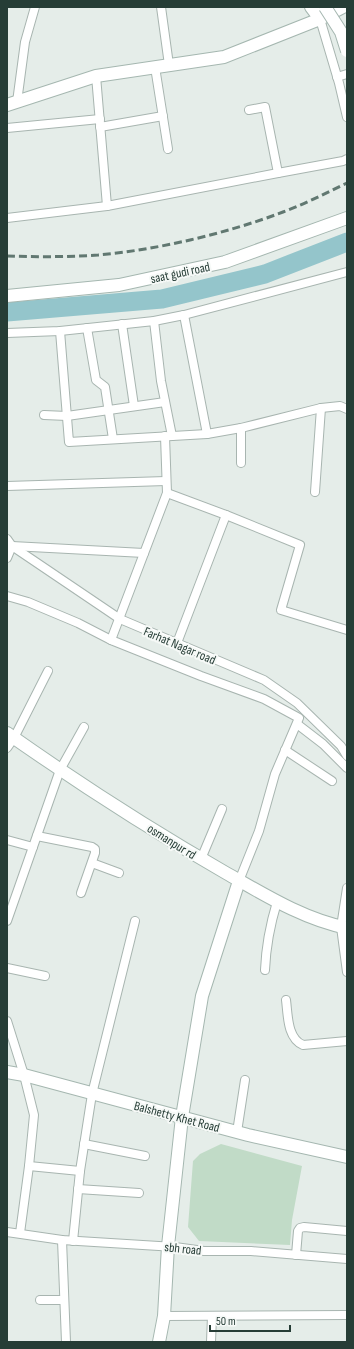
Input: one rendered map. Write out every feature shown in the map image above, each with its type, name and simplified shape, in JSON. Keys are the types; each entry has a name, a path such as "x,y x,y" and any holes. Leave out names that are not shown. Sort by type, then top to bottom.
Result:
{"street":[{"path":"12,104 35,7"},
{"path":"161,7 169,65"},
{"path":"311,7 320,19 347,118"},
{"path":"325,7 341,32 347,51"},
{"path":"12,104 96,76 224,56 320,19 343,7 347,14"},
{"path":"155,67 168,149"},
{"path":"337,77 347,74"},
{"path":"96,76 107,206"},
{"path":"249,110 265,107 278,173"},
{"path":"7,128 100,123 163,116"},
{"path":"7,218 107,206 343,162 347,159"},
{"name":"saat gudi road","path":"7,296 119,285 225,262 347,218"},
{"path":"7,333 60,331 154,321 184,315 347,272"},
{"path":"184,315 207,434"},
{"path":"111,640 167,493 166,481 169,436 154,321"},
{"path":"122,324 134,406"},
{"path":"87,328 96,380 105,387 113,439"},
{"path":"60,331 69,442 207,434 240,428 321,408 340,406 347,409"},
{"path":"44,415 67,416 165,402"},
{"path":"315,492 321,408"},
{"path":"240,428 242,463"},
{"path":"7,486 166,481"},
{"path":"167,493 300,545 281,610 347,630"},
{"path":"177,643 226,515"},
{"path":"7,558 10,542 144,553"},
{"name":"Farhat Nagar road","path":"10,542 120,619 264,680 297,702 341,746 347,756"},
{"path":"7,596 28,602 71,620 111,640 201,676 264,699 298,718 297,724 275,774 259,831 240,881 202,996 182,1117 168,1246 164,1316 159,1342"},
{"path":"9,740 48,671"},
{"path":"297,724 324,744 347,768"},
{"path":"7,921 60,770 84,727"},
{"name":"osmanpur rd","path":"9,740 60,770 201,859 277,902 293,910 344,928"},
{"path":"285,750 332,781"},
{"path":"201,859 222,809"},
{"path":"37,836 92,847 95,849 92,863 81,893"},
{"path":"7,840 33,847"},
{"path":"92,863 119,872"},
{"path":"347,888 344,928 347,972"},
{"path":"265,970 266,944 277,902"},
{"path":"73,1241 80,1171 92,1094 135,920"},
{"path":"7,968 45,976"},
{"path":"286,1000 291,1031 298,1043 303,1044 347,1041"},
{"path":"7,1024 24,1075 34,1115 20,1234"},
{"name":"Balshetty Khet Road","path":"7,1072 24,1075 237,1132 347,1157"},
{"path":"237,1132 244,1080"},
{"path":"84,1144 145,1156"},
{"path":"29,1166 80,1171"},
{"path":"78,1189 139,1193"},
{"path":"296,1255 298,1231 300,1228 304,1227 347,1231"},
{"name":"sbh road","path":"7,1232 73,1241 168,1246 204,1251 251,1251 347,1259"},
{"path":"62,1240 66,1342"},
{"path":"40,1300 64,1300"},
{"path":"164,1316 347,1315"},
{"path":"211,1342 212,1316"}],"green space":[{"path":"221,1144 302,1166 292,1220 290,1245 199,1241 188,1227 193,1161 200,1154"}],"waterway":[{"path":"7,312 162,299 265,274 347,242"}],"railway":[{"path":"7,256 52,257 98,255 121,253 192,240 262,220 299,206 347,183"}]}
